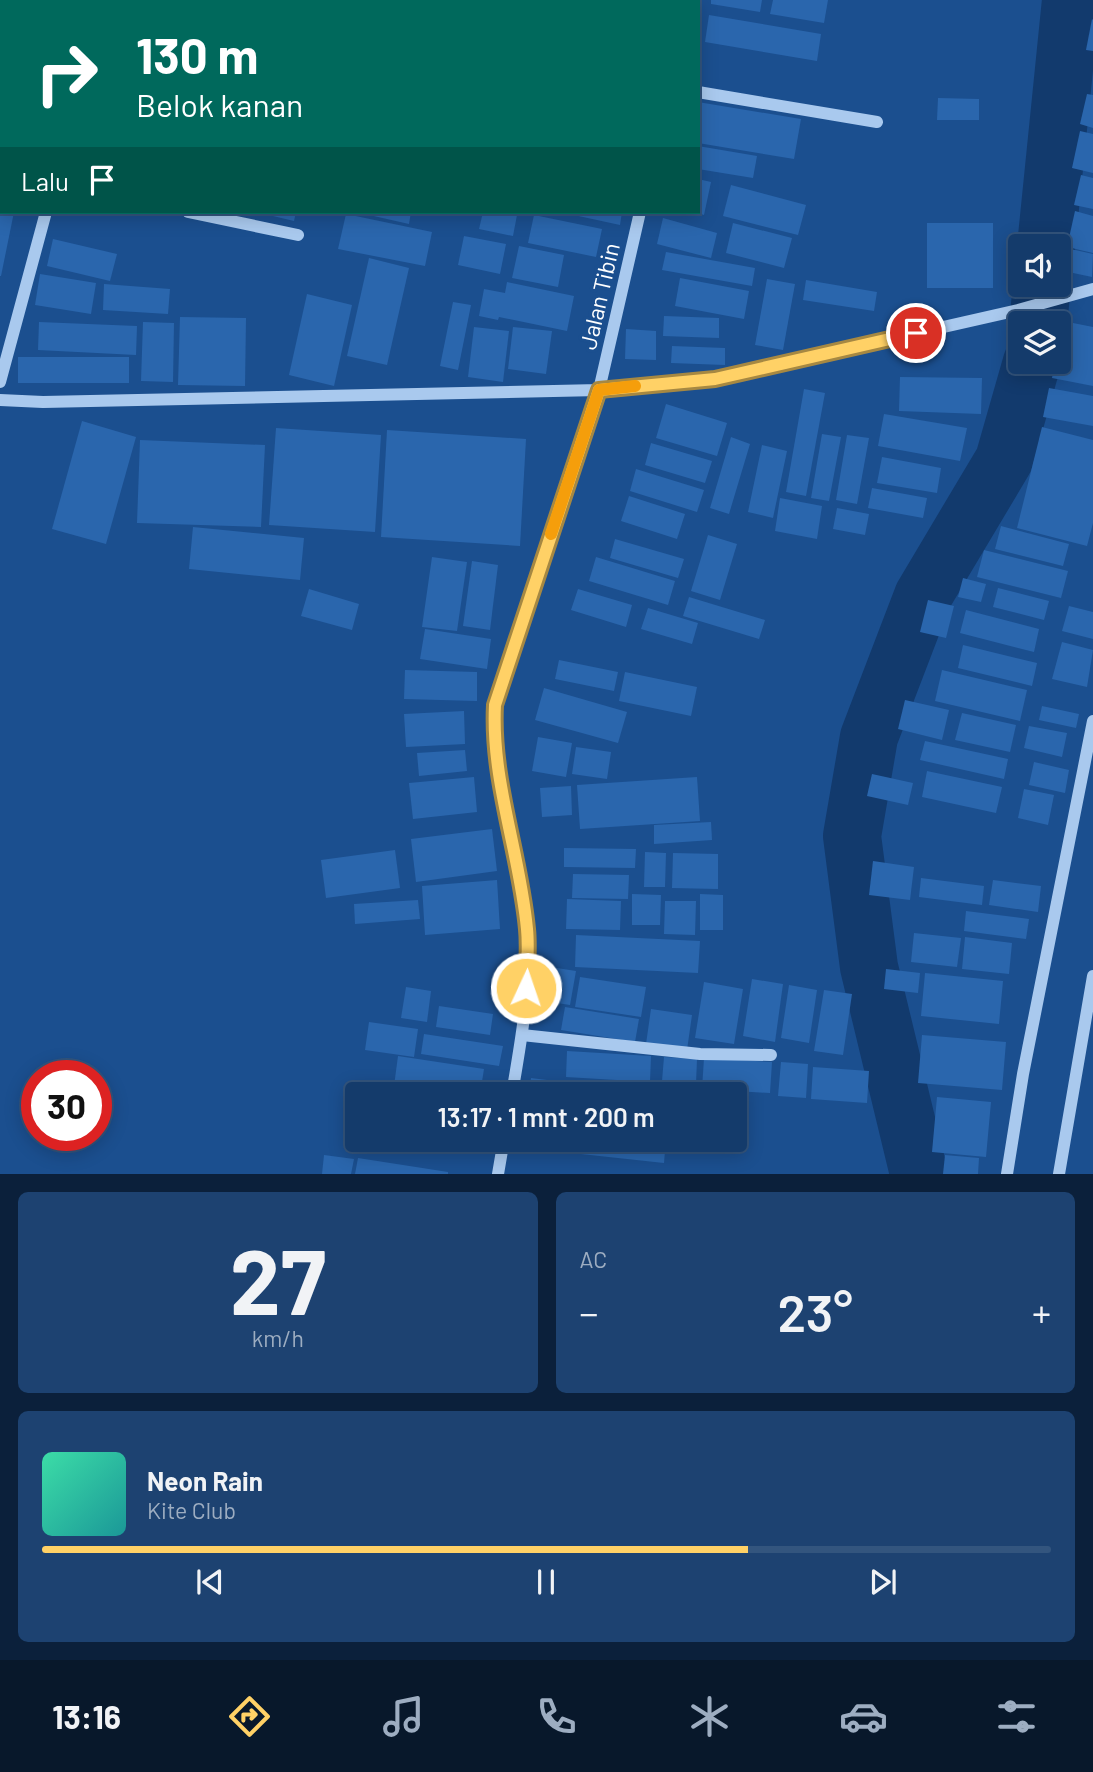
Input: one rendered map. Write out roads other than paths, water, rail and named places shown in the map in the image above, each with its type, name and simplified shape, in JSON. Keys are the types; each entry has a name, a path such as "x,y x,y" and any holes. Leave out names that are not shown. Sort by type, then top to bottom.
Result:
{"street":[{"path":"700,92 877,122"},
{"path":"0,382 45,214"},
{"path":"198,214 298,235"},
{"name":"Jalan Tibin","path":"514,1082 522,1035 527,929 500,785 493,735 495,705 599,390 640,214"},
{"path":"0,400 43,402 599,390 715,379 1018,310 1093,289"},
{"path":"1007,1174 1023,1074 1093,721"},
{"path":"1059,1174 1093,976"},
{"path":"522,1035 700,1054 771,1055"},
{"path":"498,1174 502,1152"}],"waterway":[{"path":"1047,234 1071,0"},
{"path":"1039,311 1041,297"},
{"path":"919,1174 869,967 852,836 869,737 923,596 1004,460 1029,374"}]}
